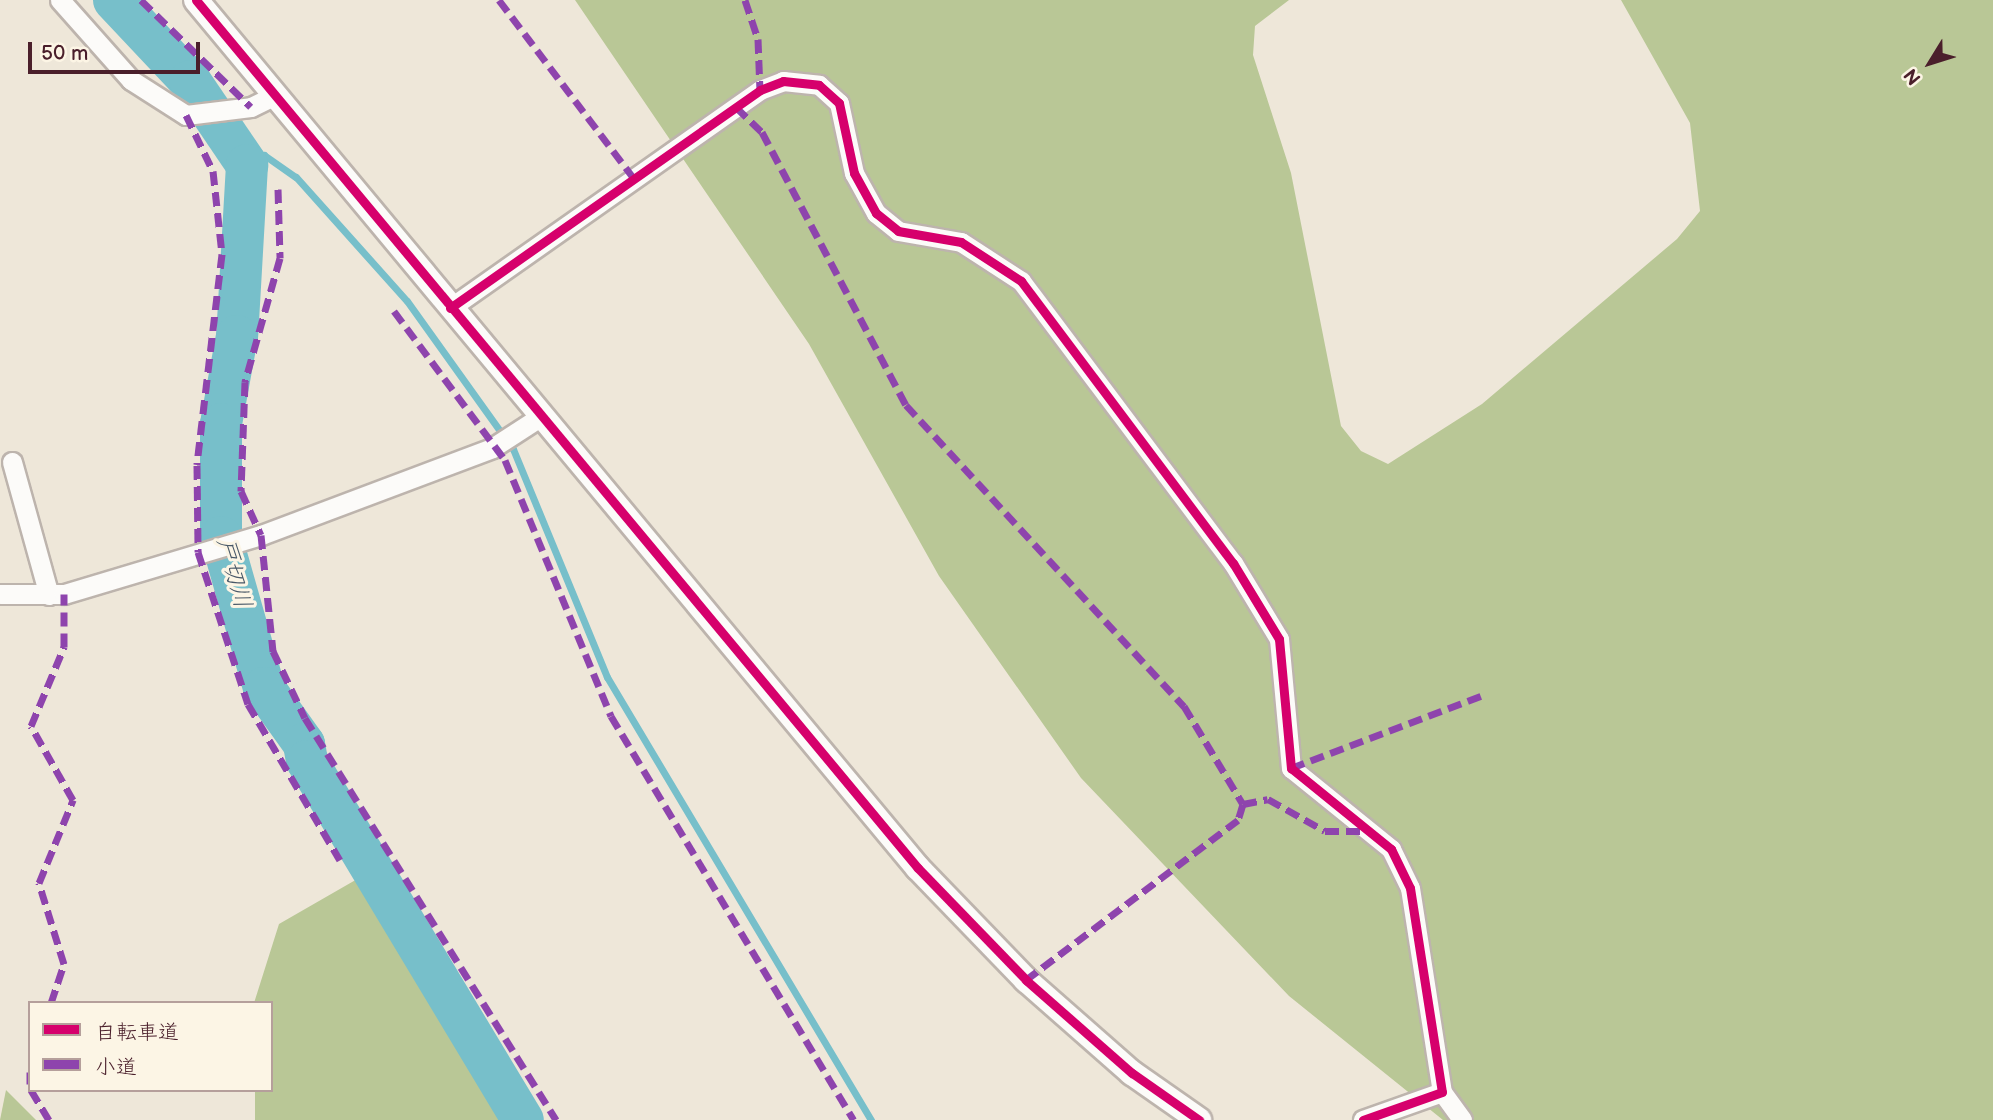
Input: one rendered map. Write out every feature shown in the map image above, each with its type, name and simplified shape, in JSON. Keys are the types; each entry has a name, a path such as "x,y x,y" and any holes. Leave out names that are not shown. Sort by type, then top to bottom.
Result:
{"street":[{"path":"60,0 131,80 187,115 251,107 274,96"},
{"path":"196,0 540,417 972,928 1132,1073 1199,1120"},
{"path":"450,308 760,90 783,81 819,85 838,103 854,173 876,213 898,231 961,243 1021,281 1255,598 1279,639 1291,768 1322,797 1376,831 1410,888 1442,1092 1462,1120"},
{"path":"0,594 49,595 261,535 492,448 540,417"},
{"path":"12,461 49,595"},
{"path":"1363,1120 1442,1092"}],"green space":[{"path":"575,0 1289,0 1255,26 1253,55 1291,173 1341,426 1361,451 1388,464 1482,404 1677,239 1700,211 1690,123 1621,0 1993,0 1993,1120 1443,1120 1289,996 1081,778 939,576 809,344"},
{"path":"359,878 500,1120 255,1120 255,1092 273,1092 273,1001 255,1001 279,924"},
{"path":"6,1090 36,1120 0,1120"}],"waterway":[{"name":"戸切川","path":"114,0 190,81 247,165 237,336 221,424 221,537 264,688 304,744 307,761 523,1120"},
{"path":"247,165 264,155 296,177 407,301 513,449 607,677 871,1120"}],"marked path":[{"path":"141,0 251,107"},
{"path":"499,0 635,180"},
{"path":"745,0 758,39 760,90"},
{"path":"736,107 762,132 906,405 1184,706 1243,804 1238,820 1026,980"},
{"path":"186,115 213,171 222,254 197,465 198,552 248,704 340,860"},
{"path":"278,189 280,258 245,382 241,491 261,535 273,651 305,718 556,1120"},
{"path":"394,311 505,460 611,716 854,1120"},
{"path":"52,1001 64,964 39,883 73,800 31,726 64,647 64,594"},
{"path":"1291,768 1483,695"},
{"path":"1243,804 1268,799 1325,831 1367,831"},
{"path":"32,1092 49,1120"}],"cycle path":[{"path":"196,0 918,868 1026,980 1132,1073 1199,1120"},
{"path":"450,308 760,90 783,81 819,85 839,103 854,173 876,213 898,231 961,242 1021,281 1233,563 1279,639 1291,768 1391,849 1410,888 1442,1092 1363,1120"}]}
